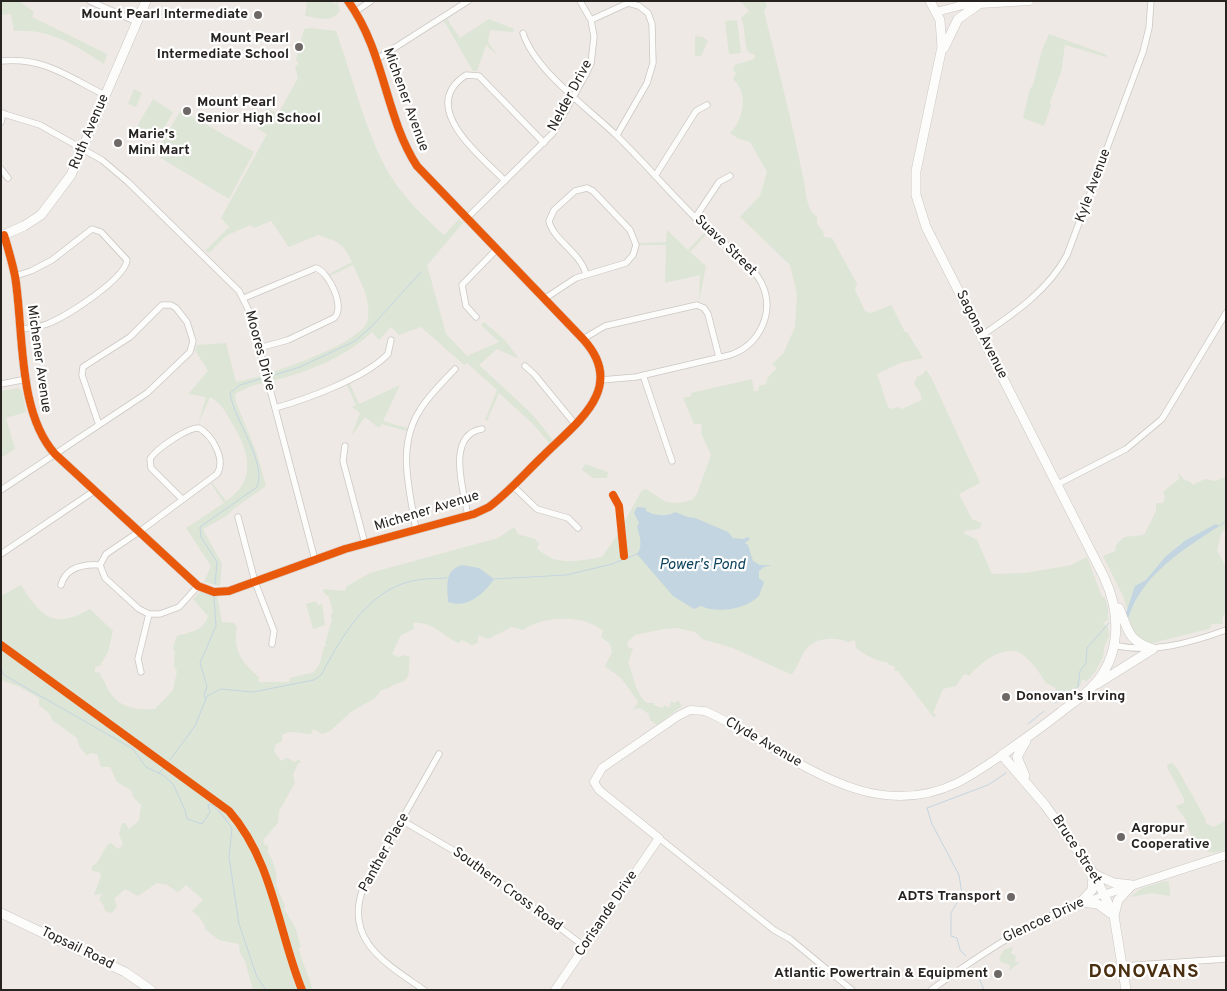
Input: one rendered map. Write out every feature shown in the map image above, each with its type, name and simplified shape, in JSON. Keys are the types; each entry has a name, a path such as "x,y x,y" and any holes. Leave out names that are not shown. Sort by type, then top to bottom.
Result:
{"main road":[{"name":"Ruth Avenue","path":"3,235 24,226 41,215 71,175 146,1"},
{"name":"Sagona Avenue","path":"930,1 936,12 942,32 942,52 917,164 916,195 926,228 1104,577 1114,600 1116,626 1114,645"},
{"path":"961,1 979,4"},
{"path":"942,52 958,19 979,4"},
{"path":"1114,600 1132,638 1140,645 1153,649"},
{"name":"Clyde Avenue","path":"1002,755 1031,735 1092,687 1105,670 1114,645"},
{"path":"1092,687 1153,649"},
{"path":"1025,779 1017,757 1031,735"},
{"name":"Bruce Street","path":"1002,755 1025,779 1094,874 1114,916 1126,990"},
{"path":"1081,902 1092,890 1094,874 1114,883 1132,885"},
{"path":"1081,902 1100,905 1114,916 1118,900 1132,885"},
{"name":"Topsail Road","path":"1,913 125,972 151,990"}],"street":[{"path":"90,1 101,4 137,22"},
{"name":"Michener Avenue","path":"3,235 15,276 27,379 35,424 41,436 55,454 198,586 210,591 222,592 365,544 468,516 489,507 594,404 601,380 597,358 584,339 429,181 413,161 403,138 366,28 348,1"},
{"path":"356,11 371,1"},
{"path":"377,59 468,1"},
{"name":"Nelder Drive","path":"466,219 553,133 591,63 594,37 591,20 580,1"},
{"path":"936,12 958,6 1029,1"},
{"name":"Kyle Avenue","path":"981,336 1034,297 1055,275 1064,260 1141,57 1149,28 1151,1"},
{"path":"591,20 628,2 644,10 652,24 653,59 650,76 616,135"},
{"name":"Suave Street","path":"522,33 527,47 572,97 616,135 695,218 756,274 762,283 766,299 765,320 756,338 742,350 719,358 643,376 601,380"},
{"path":"1,61 19,61 48,66 68,74 105,95"},
{"path":"505,181 456,129 447,101 452,87 466,75 479,76 544,143"},
{"path":"655,176 696,111 706,105"},
{"path":"1,122 2,113"},
{"name":"Moores Drive","path":"2,113 40,125 107,163 230,281 244,298 315,560"},
{"path":"1,169 8,178"},
{"path":"695,218 719,182 730,176"},
{"path":"544,299 573,279 626,263 633,255 636,245 630,230 593,192 584,188 575,190 554,210 549,222 552,230 580,259 586,274"},
{"path":"15,276 31,271 52,260 92,229 101,232 127,260 124,267 88,300 49,323 21,329"},
{"path":"476,317 466,306 462,285 496,250"},
{"path":"244,298 316,268 325,274 339,304 339,312 334,318 288,340 259,348"},
{"path":"1,490 99,425 153,389 192,350 193,341 190,328 174,306 162,305 130,337 83,367 82,376 99,425"},
{"path":"584,339 605,326 697,305 704,308 708,314 719,358"},
{"path":"1058,484 1126,449 1162,419 1226,313"},
{"path":"275,408 304,400 368,370 388,354 391,340"},
{"path":"525,366 575,424"},
{"path":"416,530 406,463 408,436 421,407 455,368"},
{"path":"643,376 672,460"},
{"path":"1,384 27,379"},
{"path":"182,499 151,468 150,459 155,452 188,430 198,428 206,434 219,454 220,468 214,477 106,554 100,565 105,578 139,609 149,614 160,614 179,607 198,586"},
{"path":"468,516 460,451 466,437 474,431 482,429"},
{"path":"345,446 343,461 365,544"},
{"path":"512,485 537,509 568,518 578,528"},
{"path":"1,554 94,491"},
{"path":"238,517 255,582 274,631 272,644"},
{"path":"61,585 66,575 80,566 100,565"},
{"path":"141,672 138,659 149,614"},
{"path":"1114,645 1153,649 1226,630"},
{"name":"Clyde Avenue","path":"852,990 790,939 774,930 599,790 595,778 606,765 688,711 702,710 826,778 874,793 901,795 930,792 956,783 1002,755"},
{"name":"Panther Place","path":"424,990 372,951 365,941 360,919 360,900 364,886 439,754"},
{"name":"Southern Cross Road","path":"403,820 475,863 585,947"},
{"name":"Corisande Drive","path":"555,990 659,838"},
{"name":"Glencoe Drive","path":"930,990 999,942 1081,902 1226,855"},
{"path":"1122,966 1226,959"}],"green space":[{"path":"2,1 19,1 34,12 32,17 107,54 104,64 62,39 39,32 14,31 11,14 1,15"},
{"path":"307,1 333,1 334,5 337,2 340,11 337,15 329,18 305,16"},
{"path":"740,1 765,1 767,6 764,11 808,201 811,210 817,216 817,224 823,231 824,237 832,238 857,284 855,290 865,311 871,313 891,305 905,332 907,332 923,358 900,363 877,374 888,407 902,409 922,400 920,392 914,384 917,376 922,375 926,370 980,483 959,494 972,519 982,523 979,529 965,531 964,533 977,540 992,574 1025,573 1055,568 1071,565 1087,557 1102,597 1105,597 1108,609 1108,620 1103,623 1108,627 1109,636 1104,648 1103,657 1095,672 1087,681 1082,680 1080,686 1058,698 1055,688 1046,683 1026,657 1015,651 1001,652 980,665 969,676 964,674 956,686 943,689 933,713 936,715 934,718 898,671 895,671 894,666 863,653 856,648 855,640 848,642 839,639 828,639 813,643 807,648 793,673 790,674 733,648 702,639 695,632 677,628 663,629 635,635 627,643 629,648 633,648 628,663 637,690 643,699 647,703 654,703 654,705 662,708 665,705 669,708 671,701 675,703 678,700 682,706 657,725 650,720 649,714 640,708 633,709 638,703 637,700 621,678 605,666 612,652 610,644 601,637 603,631 594,625 573,619 551,620 540,622 523,630 512,627 488,639 478,635 478,643 472,645 462,640 459,643 454,641 433,627 413,623 414,629 401,635 392,654 399,657 404,655 410,657 409,674 405,680 381,690 375,698 351,712 330,731 322,734 313,729 311,734 286,733 282,735 282,741 275,745 274,751 281,761 287,758 295,762 298,759 301,763 298,763 293,775 295,783 279,811 278,823 263,840 265,845 268,845 268,853 276,873 276,885 285,906 284,909 295,927 301,947 298,948 313,990 253,990 245,961 240,953 239,944 219,940 206,930 201,919 192,911 203,900 186,885 178,892 167,885 157,883 138,896 125,889 114,899 117,906 112,913 105,911 99,899 103,894 94,895 101,876 100,872 92,871 92,866 97,863 108,844 111,843 118,849 123,845 119,834 122,823 125,823 129,829 139,821 141,805 133,797 132,791 117,782 110,767 101,767 97,754 90,753 87,756 79,746 77,738 52,720 50,714 39,705 39,698 18,686 1,680 1,596 21,585 41,611 56,619 65,619 90,609 113,631 108,652 100,666 95,667 95,672 100,673 109,691 119,702 132,708 155,709 173,690 177,671 174,667 175,652 173,648 177,636 200,628 208,616 193,599 200,592 217,595 222,622 234,623 237,627 237,649 243,661 259,677 258,682 289,682 290,678 314,672 320,663 324,646 327,646 325,644 332,619 330,616 333,612 329,597 323,592 324,589 345,591 347,586 370,573 498,538 514,527 518,534 535,539 539,544 537,548 552,558 568,561 602,557 616,537 642,490 646,489 666,502 677,503 692,500 697,494 711,455 701,433 702,424 694,424 683,398 691,396 691,393 752,379 754,391 758,391 759,386 766,384 768,377 777,368 772,364 783,354 795,327 797,294 790,265 740,217 760,196 767,172 750,142 739,139 730,133 739,121 743,106 741,92 733,79 736,73 733,70 735,65 754,59 755,55 748,52 746,48 744,26 741,18 749,11"},
{"path":"447,19 460,38 489,19 514,29 513,32 490,30 488,42 498,56 486,45 477,71 473,71 444,21"},
{"path":"737,20 741,53 729,54 725,21"},
{"path":"304,29 336,31 374,142 381,159 402,192 444,235 459,219 463,223 427,265 446,334 467,356 499,342 481,325 484,322 505,340 519,359 497,349 479,365 532,414 553,440 549,443 533,424 499,393 487,421 485,420 497,390 467,363 464,365 421,327 399,335 391,327 379,340 372,332 350,349 325,363 271,381 269,373 308,359 354,336 368,319 369,312 367,298 353,265 330,276 329,274 352,262 346,250 330,239 318,235 289,247 271,221 254,228 250,225 226,236 209,253 205,251 229,227 221,218 267,134 258,129 267,108 278,114 298,78 295,66 299,64 296,60"},
{"path":"1049,34 1107,55 1106,57 1065,45 1061,72 1044,126 1023,118 1042,50"},
{"path":"695,36 703,37 708,41 701,56 695,56"},
{"path":"134,89 142,93 136,107 128,104"},
{"path":"153,99 173,112 158,139 137,126"},
{"path":"181,110 254,152 229,199 159,157 158,149"},
{"path":"667,230 688,250 704,233 706,235 690,252 706,266 699,302 700,275 665,283 666,245 639,245 639,243 666,242"},
{"path":"226,343 236,382 261,376 263,383 251,386 235,394 236,402 257,454 266,486 232,510 228,515 203,529 222,564 220,586 204,582 211,566 186,528 224,503 211,484 212,482 226,501 236,493 243,484 246,474 246,454 228,415 220,405 210,397 198,425 206,397 188,394 208,371 195,350 197,345"},
{"path":"349,382 359,404 400,385 383,421 407,428 406,431 382,424 379,428 365,417 351,437 360,413 352,407 356,405 346,383"},
{"path":"18,388 22,391 26,412 6,418 15,449 1,458 1,391"},
{"path":"585,464 608,472 607,478 593,478 582,470"},
{"path":"1178,473 1185,480 1191,482 1192,485 1205,479 1215,481 1226,477 1226,528 1221,534 1217,550 1226,567 1226,612 1222,618 1223,624 1212,624 1209,629 1149,644 1134,635 1123,596 1103,556 1115,551 1116,545 1124,537 1144,535 1156,511 1156,503 1163,503 1165,497 1163,492 1179,479"},
{"path":"316,601 318,605 322,604 325,625 313,629 306,604"},
{"path":"1172,763 1177,768 1206,820 1205,823 1214,827 1226,820 1226,850 1213,853 1194,847 1186,820 1176,806 1184,803 1184,799 1168,769 1167,765"},
{"path":"1165,881 1169,882 1170,896 1152,893 1130,897 1142,888"},
{"path":"1011,947 1013,949 1011,953 1016,956 1015,962 1020,962 1009,971 1010,965 1001,962 999,958 1004,950"}],"water":[{"name":"Power's Pond","path":"637,507 647,508 645,510 656,515 668,515 675,512 728,532 733,538 743,539 748,537 750,539 745,543 748,545 753,561 760,565 772,565 764,567 759,571 759,578 764,582 759,596 739,607 715,610 701,606 694,609 673,596 637,554 640,545 637,527 639,523 634,513"},
{"path":"1216,524 1219,526 1178,554 1153,577 1134,603 1128,619 1125,616 1135,586 1146,580 1166,556 1186,540"},
{"path":"462,565 479,568 494,579 474,599 455,604 448,602 448,578 452,570"}],"waterway":[{"path":"271,376 300,367 355,341 371,327 421,272"},
{"path":"215,584 217,562 201,537 200,527 257,487 259,477 258,465 237,416 230,393 240,385 260,379"},
{"path":"1219,526 1226,521"},
{"path":"494,579 566,575 612,564 637,554"},
{"path":"170,760 195,726 207,696 221,689 253,692 314,680 321,675 337,646 357,618 382,595 396,586 412,581 447,578"},
{"path":"206,699 204,696 207,686 200,663 216,626 214,596"},
{"path":"1055,703 1078,687 1080,671 1086,663 1087,648 1109,623"},
{"path":"1,668 4,675 133,749 146,767 163,775 173,784 187,819 202,824 210,812 208,805 211,804 220,812 232,828 229,857 239,924 257,977 266,990"},
{"path":"1028,724 1044,711"},
{"path":"159,773 165,767"},
{"path":"966,956 960,950 957,938 951,936 951,913 962,894 959,875 932,824 927,808 988,785 1006,773"},
{"path":"975,968 984,990"}],"cycle path":[{"path":"4,235 15,276 28,393 34,416 43,437 55,454 198,586 214,592 229,591 345,549 474,514 489,507 570,431 592,403 599,389 600,373 596,357 583,339 417,166 406,147 398,127 370,41 348,1"},
{"path":"613,495 619,506 624,556"},
{"path":"1,645 229,811 244,831 256,852 265,874 302,990"}],"place":[{"name":"Mount Pearl Intermediate","path":"258,15"},
{"name":"Mount Pearl Intermediate School","path":"299,47"},
{"name":"Mount Pearl Senior High School","path":"187,111"},
{"name":"Marie's Mini Mart","path":"118,143"},
{"name":"Donovan's Irving","path":"1006,697"},
{"name":"Agropur Cooperative","path":"1121,837"},
{"name":"ADTS Transport","path":"1011,897"},
{"name":"Atlantic Powertrain & Equipment","path":"998,974"}],"district":[{"name":"DONOVANS","path":"1144,973"}]}
